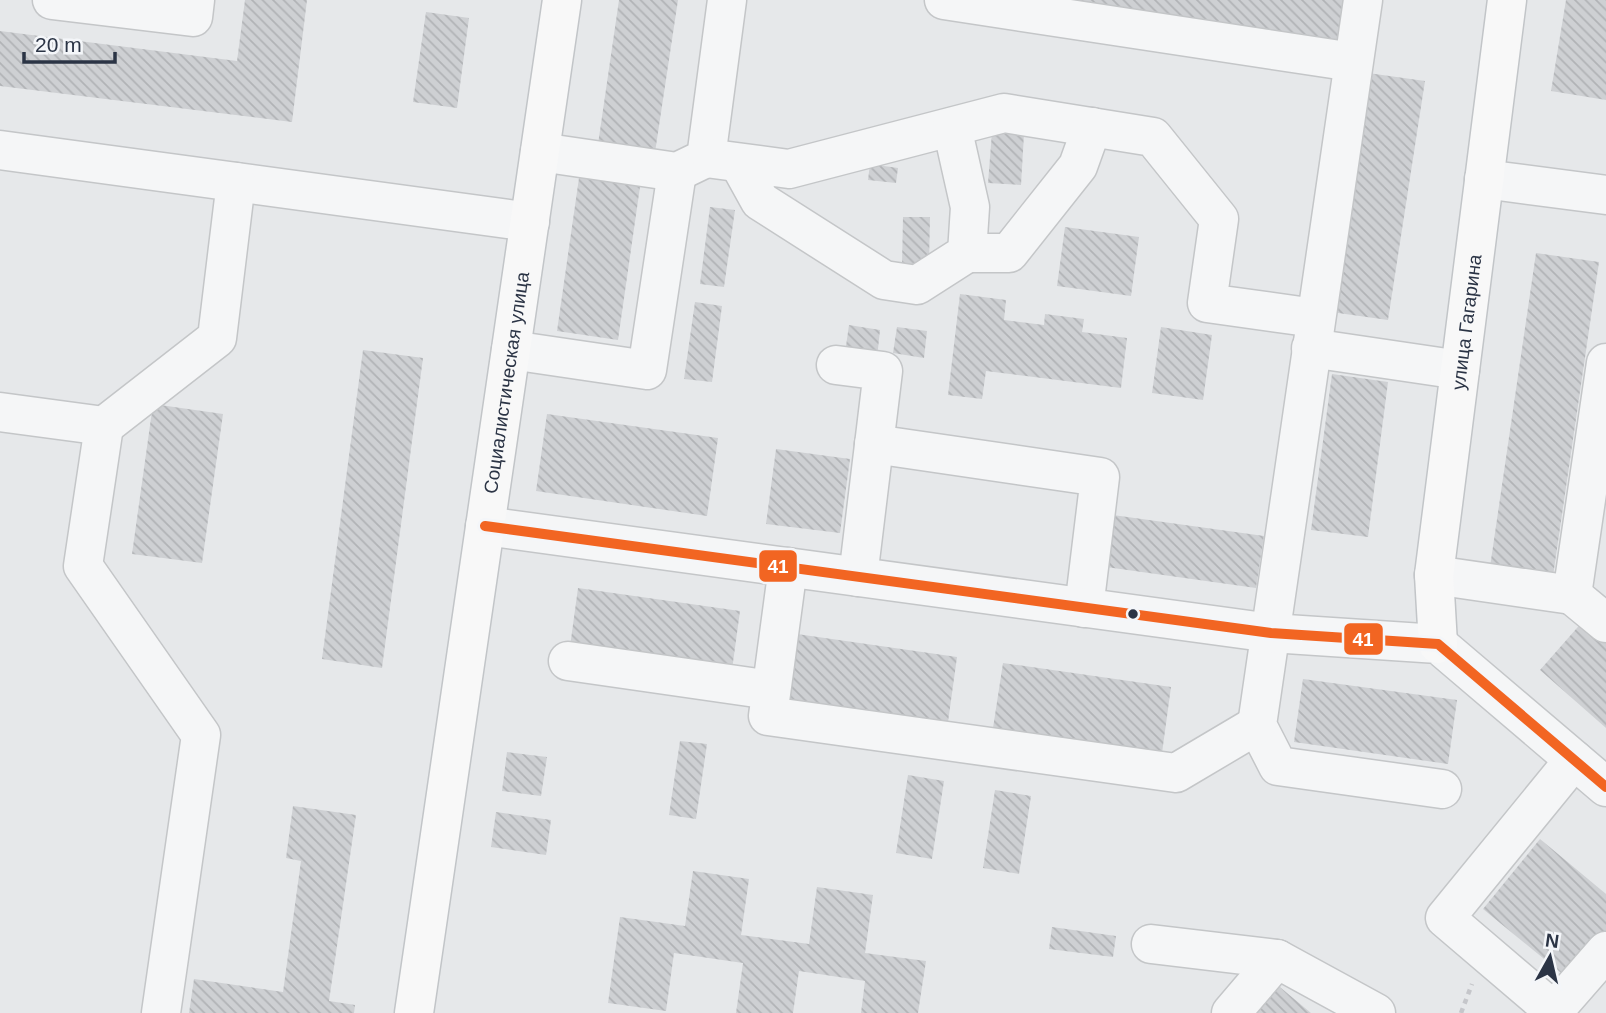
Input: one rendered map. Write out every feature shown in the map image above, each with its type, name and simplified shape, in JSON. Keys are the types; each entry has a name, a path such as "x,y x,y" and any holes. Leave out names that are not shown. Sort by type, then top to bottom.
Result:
{"main road":[{"name":"Социалистическая улица","path":"414,1013 562,0"},
{"name":"улица Гагарина","path":"1438,644 1434,575 1507,0"}],"street":[{"path":"52,0 193,17 195,0"},
{"path":"511,350 647,370 708,164 727,0"},
{"path":"944,0 1353,62"},
{"path":"1363,0 1257,724 1278,766 1442,789"},
{"path":"540,152 789,170 1004,113 1153,137 1219,219 1207,303 1460,370"},
{"path":"952,127 970,207 967,253"},
{"path":"708,164 760,201 884,280 917,285 967,253 1009,253 1078,166 1091,127"},
{"path":"0,150 530,222"},
{"path":"1484,179 1606,195"},
{"path":"161,1013 201,735 83,566 104,426 217,338 236,182"},
{"path":"1572,595 1606,363"},
{"path":"836,365 883,371 858,577"},
{"path":"0,412 104,426"},
{"path":"874,444 1100,477 1084,608"},
{"path":"485,526 1271,634 1438,644 1606,787"},
{"path":"788,567 768,716 1176,774 1257,724"},
{"path":"1434,575 1572,595 1606,623"},
{"path":"568,661 771,690"},
{"path":"1574,760 1445,918 1553,1012 1606,951"},
{"path":"1151,944 1277,959 1376,1013"},
{"path":"1231,1013 1277,959"}],"building":[{"path":"245,0 307,0 292,122 0,86 0,31 237,61"},
{"path":"619,0 678,0 654,159 597,151"},
{"path":"1015,0 1350,0 1342,52"},
{"path":"1566,0 1606,0 1606,100 1551,91"},
{"path":"426,12 469,18 457,108 413,102"},
{"path":"1368,73 1425,81 1388,320 1331,312"},
{"path":"992,132 1024,134 1021,185 988,183"},
{"path":"581,164 642,173 618,340 557,331"},
{"path":"870,164 898,168 896,183 868,180"},
{"path":"710,207 735,210 724,287 700,284"},
{"path":"903,217 930,217 929,265 902,265"},
{"path":"1065,227 1139,237 1131,296 1057,286"},
{"path":"1536,253 1599,262 1553,576 1490,567"},
{"path":"960,294 1006,300 1004,320 1044,325 1045,314 1084,319 1082,332 1127,338 1121,388 986,371 982,399 948,395"},
{"path":"695,302 722,306 712,382 684,379"},
{"path":"849,325 880,330 877,358 845,353"},
{"path":"897,327 927,331 924,358 893,353"},
{"path":"1161,327 1212,335 1203,400 1152,393"},
{"path":"363,350 423,358 382,668 322,659"},
{"path":"1332,374 1388,382 1368,537 1311,530"},
{"path":"153,404 223,414 202,563 132,554"},
{"path":"547,414 718,438 707,516 536,491"},
{"path":"776,449 850,459 840,533 766,524"},
{"path":"1113,515 1264,536 1256,588 1106,567"},
{"path":"578,588 740,611 731,677 569,654"},
{"path":"1584,620 1606,639 1606,728 1540,670"},
{"path":"797,634 957,657 948,722 788,700"},
{"path":"1003,663 1171,687 1162,753 993,728"},
{"path":"1303,679 1457,700 1448,764 1294,742"},
{"path":"680,741 707,744 696,819 669,815"},
{"path":"507,752 547,757 541,796 502,791"},
{"path":"908,775 944,781 932,859 896,853"},
{"path":"995,790 1031,796 1019,874 983,868"},
{"path":"293,806 356,815 329,1001 355,1005 354,1013 189,1013 194,979 283,992 301,861 286,858"},
{"path":"496,812 551,820 546,855 491,847"},
{"path":"1540,839 1606,894 1606,939 1571,981 1483,909"},
{"path":"693,871 749,879 741,935 809,944 817,887 873,895 865,953 926,961 918,1013 861,1013 865,981 799,971 793,1013 736,1013 743,963 674,953 666,1011 608,1003 620,917 685,926"},
{"path":"1052,927 1116,936 1113,957 1049,949"},
{"path":"1275,983 1311,1013 1250,1013"}],"transit line":[{"name":"41","path":"485,526 1271,633 1438,644 1606,787"}]}
